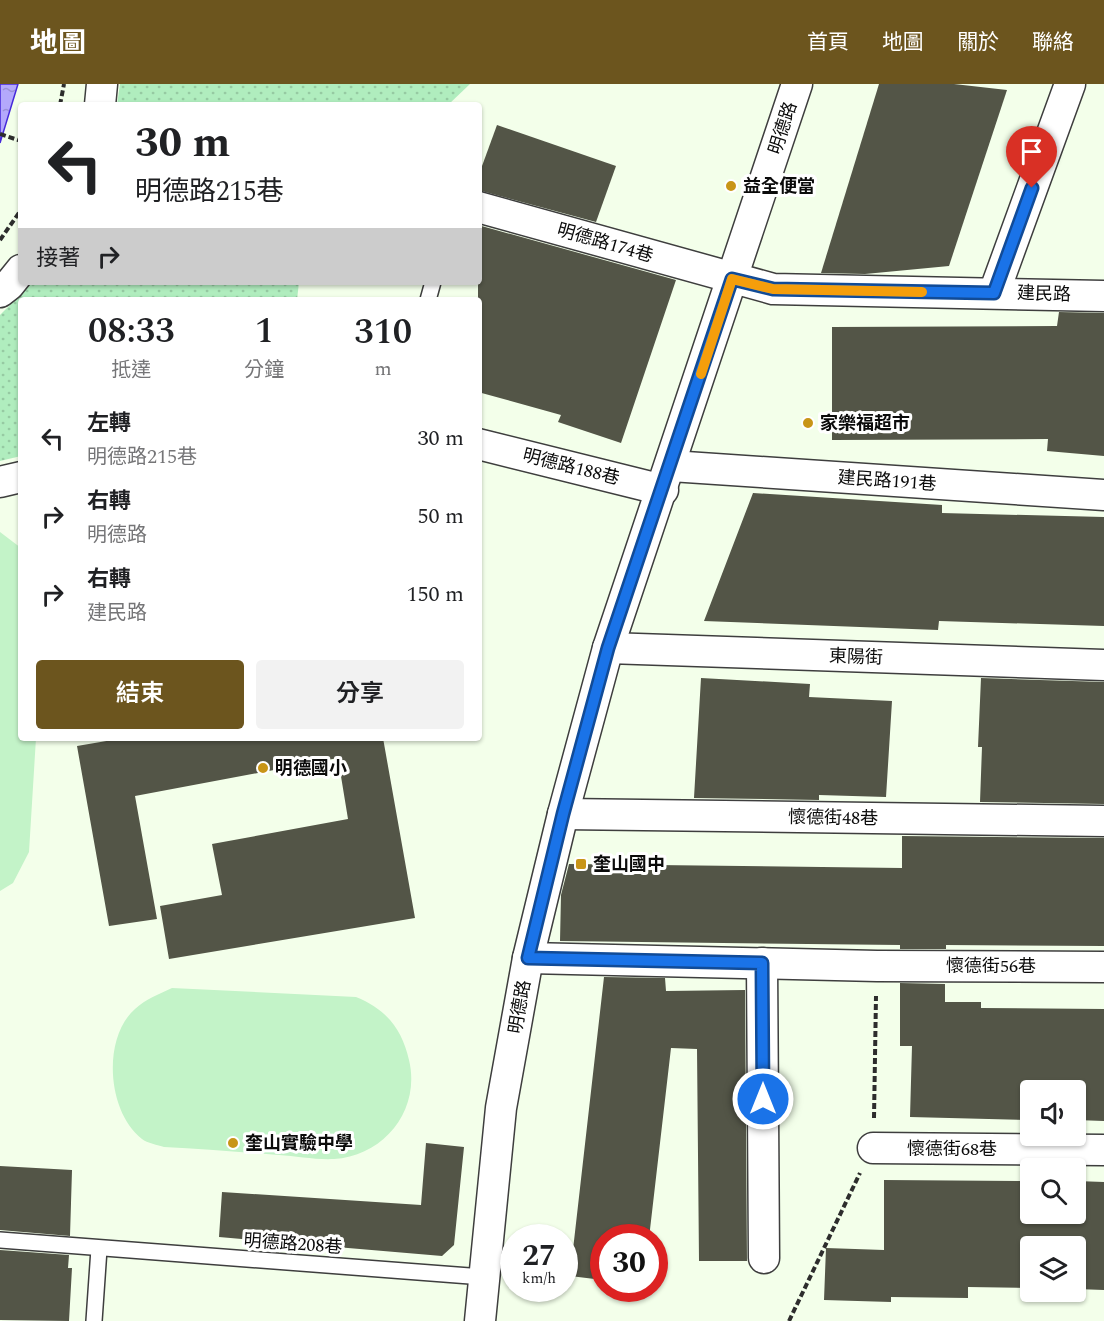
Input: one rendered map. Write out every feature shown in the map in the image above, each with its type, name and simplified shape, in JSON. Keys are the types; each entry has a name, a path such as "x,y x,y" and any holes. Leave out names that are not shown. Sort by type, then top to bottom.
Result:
{"street":[{"path":"100,102 102,84"},
{"name":"明德路","path":"480,1321 501,1108 528,958 563,814 608,648 667,478 797,84"},
{"path":"994,293 1070,84"},
{"name":"明德路174巷","path":"482,208 732,279"},
{"path":"0,292 18,274"},
{"name":"建民路","path":"732,279 773,289 1104,296"},
{"name":"明德路188巷","path":"482,445 667,478"},
{"path":"0,482 18,478"},
{"name":"建民路191巷","path":"667,478 1104,495"},
{"name":"東陽街","path":"608,648 1104,665"},
{"name":"懷德街48巷","path":"563,814 1104,821"},
{"name":"懷德街56巷","path":"528,958 877,966 1104,967"},
{"path":"762,963 764,1258"},
{"name":"懷德街68巷","path":"873,1148 1104,1150"}],"lane":[{"name":"明德路208巷","path":"0,1240 483,1277"},
{"path":"94,1321 99,1249"}],"path":[{"path":"61,102 64,84"},
{"path":"0,134 18,140"},
{"path":"0,240 18,215"}],"green space":[{"path":"120,84 470,84 451,102 117,102"},
{"path":"30,285 299,285 297,297 18,297"},
{"path":"18,297 18,457 0,461 0,315"},
{"path":"0,532 18,546 18,741 36,741 29,852 13,883 0,891"},
{"path":"172,988 356,997 367,1002 391,1021 406,1049 411,1078 404,1113 383,1140 352,1156 334,1159 164,1147 142,1139 130,1127 116,1094 113,1056 124,1022 135,1009"}],"water":[{"path":"0,84 18,84 0,143"}],"building":[{"path":"879,84 954,84 1007,90 949,266 865,274 821,273"},
{"path":"497,125 616,166 596,222 482,191 482,166"},
{"path":"482,226 676,280 621,443 558,422 561,415 482,393 482,297 478,297 478,285 482,285"},
{"path":"1059,312 1104,313 1104,456 1047,451 1048,439 832,440 832,327 1057,326"},
{"path":"753,493 942,505 942,513 1104,517 1104,626 939,621 938,630 704,621"},
{"path":"701,678 810,684 809,697 892,701 886,797 819,795 819,800 694,798"},
{"path":"981,678 1104,682 1104,804 980,802 982,747 978,747"},
{"path":"106,741 384,741 415,918 169,959 160,906 222,895 212,844 348,819 338,758 135,796 157,919 109,926 77,746"},
{"path":"902,836 1104,838 1104,946 946,945 946,949 900,949 900,945 560,941 561,895 569,864 902,868"},
{"path":"604,977 665,978 666,991 745,990 747,1261 699,1261 697,1049 671,1048 651,1224 590,1224 590,1278 578,1277 578,1224 576,1224"},
{"path":"900,983 945,984 945,1002 981,1002 981,1008 1104,1009 1104,1121 1086,1120 1086,1080 1020,1080 1020,1120 910,1117 912,1046 900,1046"},
{"path":"426,1143 464,1147 454,1245 442,1256 219,1237 222,1192 421,1205"},
{"path":"0,1166 72,1170 70,1236 0,1230"},
{"path":"884,1180 1020,1181 1020,1224 1086,1224 1086,1181 1104,1182 1104,1290 1086,1289 1086,1236 1020,1236 1020,1288 968,1287 968,1298 891,1297 891,1302 824,1300 826,1248 884,1250"},
{"path":"0,1250 69,1255 68,1268 72,1268 69,1321 0,1320"}],"slow traffic":[{"path":"701,374 732,279 773,289 922,292"}],"place":[{"name":"益全便當","path":"731,186"},
{"name":"家樂福超市","path":"808,423"},
{"name":"明德國小","path":"263,768"},
{"name":"奎山國中","path":"581,864"},
{"name":"奎山實驗中學","path":"233,1143"}],"route":[{"path":"763,1099 762,963 528,958 563,814 608,648 663,490 732,279 773,289 994,293 1032,188"}]}
